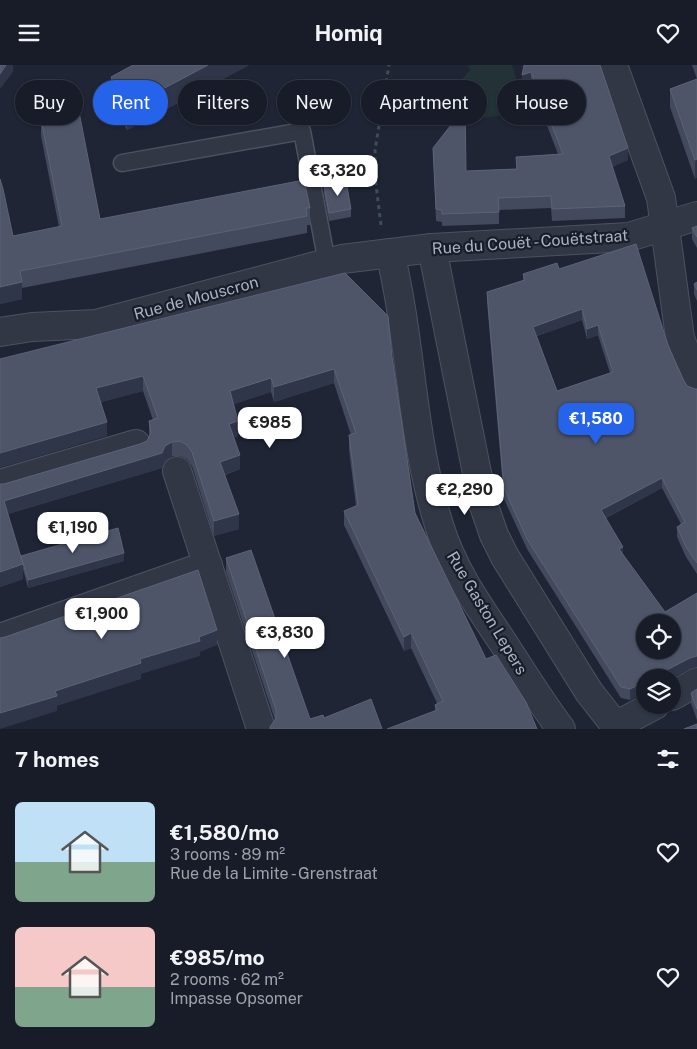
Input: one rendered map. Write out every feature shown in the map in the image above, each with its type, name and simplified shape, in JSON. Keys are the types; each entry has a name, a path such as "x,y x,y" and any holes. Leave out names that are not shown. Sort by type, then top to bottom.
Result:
{"street":[{"path":"613,65 661,198 680,338 697,384"},
{"name":"Rue du Couët - Couëtstraat","path":"387,253 432,248 629,237 697,216"},
{"path":"432,248 483,503 494,535 589,692 617,728 640,714"},
{"name":"Rue de Mouscron","path":"0,332 32,327 96,324 327,263 387,253"},
{"name":"Rue Gaston Lepers","path":"387,253 402,306 426,472 443,537 449,553 472,596 561,729"},
{"path":"0,484 136,444"},
{"path":"177,471 261,729"},
{"path":"0,638 208,565"},
{"path":"681,691 697,683"}],"lane":[{"path":"122,163 302,131 327,263"}],"path":[{"path":"387,253 376,185 375,150 389,65"}],"shaded area":[{"path":"467,65 512,65 517,80 497,80 497,116 487,117 487,80 461,80 470,70"}],"building":[{"path":"0,65 6,65 0,74"},
{"path":"133,65 208,65 168,86 168,80 113,80 111,77"},
{"path":"524,65 600,65 628,148 609,156 625,206 552,209 551,196 498,198 499,212 442,214 442,210 436,209 433,148 451,125 465,125 466,171 517,169 516,157 563,154 552,125 586,125 586,80 534,80 531,72 522,75"},
{"path":"697,79 697,159 695,160 670,89"},
{"path":"42,125 82,125 100,219 304,180 310,208 306,208 307,216 20,271 22,282 0,287 0,179 13,236 62,226"},
{"path":"346,181 351,209 329,213 324,186"},
{"path":"697,226 697,237 692,228"},
{"path":"636,244 668,345 687,386 697,389 697,563 686,547 677,527 685,522 662,478 601,510 623,547 619,549 665,612 697,593 697,656 669,669 636,669 636,686 630,689 621,687 527,539 504,488 487,292 525,280 523,274 557,263 559,269","holes":["582,309 587,329 598,325 613,372 557,391 533,327"]},
{"path":"345,273 388,316 392,357 415,513 486,659 496,655 526,702 537,729 387,729 437,710 435,705 443,701 411,633 404,637 344,511 358,505 349,435 356,433 334,369 274,387 271,378 230,391 238,421 229,424 240,455 220,462 239,514 214,521 192,452 187,445 180,441 172,442 165,446 162,453 4,501 23,564 0,572 0,484 140,444 147,441 151,433 149,421 158,418 143,376 96,388 107,422 0,453 0,359"},
{"path":"118,528 124,553 28,580 21,556"},
{"path":"251,550 310,719 323,715 324,718 371,699 382,729 270,729 276,718 276,710 226,558"},
{"path":"198,570 217,630 199,637 200,641 140,659 141,663 55,691 57,696 0,713 0,638"},
{"path":"697,689 697,709 691,693"},
{"path":"697,724 697,729 684,729"}]}
